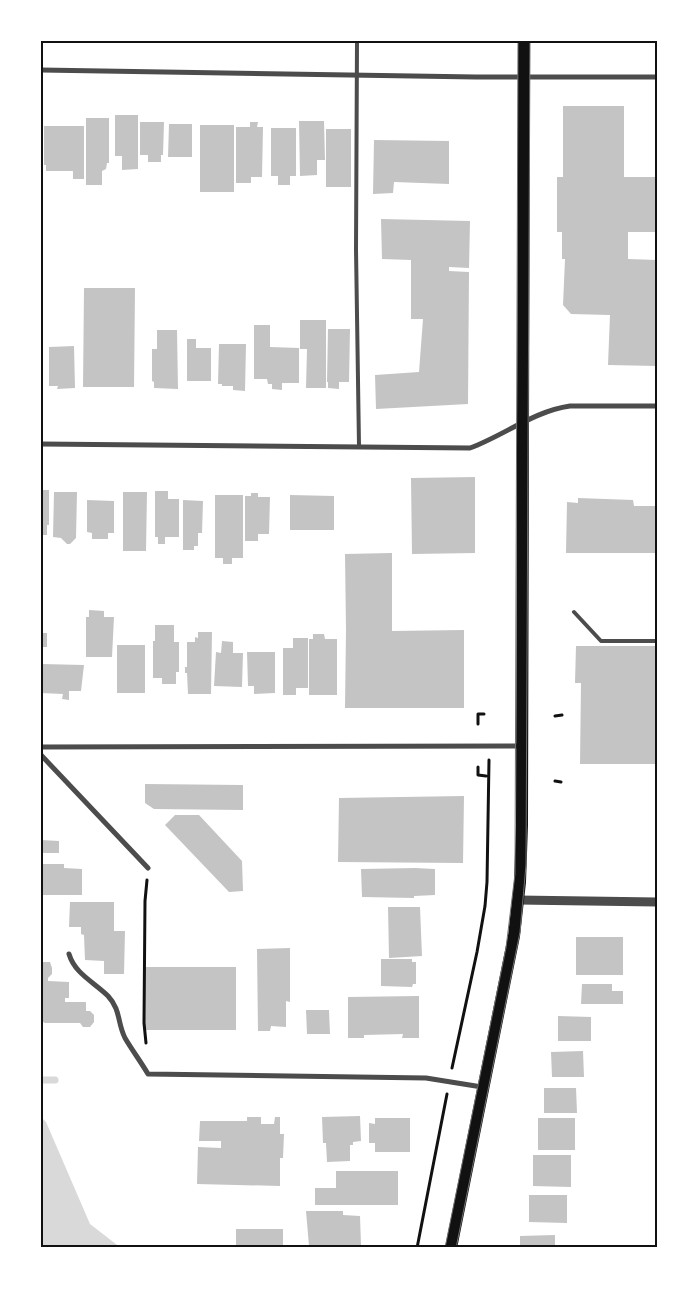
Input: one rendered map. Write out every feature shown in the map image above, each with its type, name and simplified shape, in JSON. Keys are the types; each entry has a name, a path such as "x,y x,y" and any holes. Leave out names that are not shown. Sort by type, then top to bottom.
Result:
{"main road":[{"path":"451,1248 514,936 518,900 522,825 524,41"}],"street":[{"path":"41,70 524,77 657,77"},
{"path":"41,444 470,448 560,408 570,406 657,406"},
{"path":"41,747 521,746"},
{"path":"41,755 148,868"},
{"path":"518,900 657,902"},
{"path":"69,954 72,964 79,972 108,996 117,1008 125,1038 148,1074 426,1078 483,1087"}],"lane":[{"path":"357,41 356,249 359,446"},
{"path":"574,612 601,641 657,641"}],"path":[{"path":"478,724 478,714 484,714"},
{"path":"555,716 562,716"},
{"path":"454,1056 472,978 485,906 489,745"},
{"path":"478,767 478,775 486,776"},
{"path":"555,781 561,782"},
{"path":"148,868 145,901 144,1014 148,1074"},
{"path":"417,1248 444,1110"}],"shaded area":[{"path":"41,1117 46,1122 90,1224 121,1248 41,1248"}],"building":[{"path":"563,106 624,106 624,177 657,177 657,232 628,232 628,259 657,260 657,366 608,365 610,315 571,314 563,305 565,259 562,259 562,232 557,232 557,177 563,177"},
{"path":"115,115 138,115 138,169 122,170 122,156 115,156"},
{"path":"86,118 109,118 109,163 107,163 106,169 102,171 102,185 86,185"},
{"path":"299,121 324,121 325,160 317,160 317,175 300,176"},
{"path":"140,122 164,122 161,162 148,162 148,155 140,155"},
{"path":"250,122 258,122 257,127 263,127 262,177 251,177 251,183 236,183 236,127 250,127"},
{"path":"169,124 192,124 192,157 168,157"},
{"path":"200,125 234,125 234,192 200,192"},
{"path":"44,126 84,126 84,179 73,179 73,171 46,171 46,165 44,165"},
{"path":"271,128 296,128 296,176 290,176 290,185 278,185 278,176 271,176"},
{"path":"326,129 351,129 351,187 326,187"},
{"path":"374,140 449,141 449,184 394,182 393,193 373,194"},
{"path":"381,219 470,221 469,268 449,267 449,271 469,272 468,404 376,409 375,375 419,372 423,319 411,319 411,260 382,259"},
{"path":"84,288 135,288 134,387 83,387"},
{"path":"300,320 326,320 326,388 306,388 307,349 300,349"},
{"path":"254,325 270,325 270,347 299,348 299,383 282,383 282,390 272,389 272,384 268,384 267,379 254,379"},
{"path":"328,329 350,329 349,382 339,382 339,389 328,388"},
{"path":"157,330 177,330 178,389 154,388 154,382 152,381 152,349 157,349"},
{"path":"187,339 196,339 196,348 211,348 211,381 187,381"},
{"path":"219,344 246,344 245,391 233,390 233,386 218,384"},
{"path":"74,346 75,388 57,389 58,386 49,386 49,347"},
{"path":"475,477 475,553 412,554 411,478"},
{"path":"41,490 49,490 49,525 47,525 47,535 41,535"},
{"path":"155,491 168,491 168,499 179,499 179,537 165,537 165,544 158,544 158,537 155,537"},
{"path":"54,492 77,492 76,538 70,544 67,544 61,538 53,537"},
{"path":"123,492 147,492 146,551 123,551"},
{"path":"251,493 258,493 258,497 270,497 269,534 258,534 258,541 245,541 245,496 251,496"},
{"path":"215,495 243,495 243,558 232,558 232,564 223,564 223,558 215,558"},
{"path":"290,495 334,496 334,530 290,530"},
{"path":"578,498 633,500 634,506 657,506 657,553 566,553 567,502 578,503"},
{"path":"87,500 114,501 114,533 108,533 108,539 92,539 92,533 87,532"},
{"path":"183,500 203,501 202,533 198,533 198,546 194,546 194,550 183,550"},
{"path":"392,553 392,631 464,630 464,708 345,708 345,554"},
{"path":"89,610 104,611 104,617 114,617 112,657 86,657 86,617 89,617"},
{"path":"155,625 174,625 174,642 179,642 179,672 176,672 176,684 162,684 162,678 153,678"},
{"path":"198,632 212,632 211,694 188,694 187,673 185,673 185,667 187,667 187,642 195,642 195,637 198,638"},
{"path":"41,633 47,633 47,647 43,647 43,658 41,658"},
{"path":"313,634 324,634 325,639 337,639 337,695 309,695 309,639 313,639"},
{"path":"293,638 308,638 308,688 296,688 296,695 283,695 283,648 293,648"},
{"path":"222,641 233,642 233,653 243,653 242,687 214,686 216,652 221,653"},
{"path":"117,645 145,645 145,693 117,693"},
{"path":"576,646 655,646 655,652 657,652 657,764 580,764 581,683 575,683"},
{"path":"247,652 275,652 275,693 254,694 254,686 248,686"},
{"path":"41,664 84,665 81,691 69,691 69,700 62,699 63,694 41,693"},
{"path":"145,784 243,785 243,810 154,809 145,803"},
{"path":"464,796 463,863 338,862 339,798"},
{"path":"175,815 199,815 242,861 243,891 229,892 165,825"},
{"path":"41,840 59,841 59,853 41,853"},
{"path":"43,864 64,864 64,868 82,869 82,895 41,895"},
{"path":"361,869 435,869 435,895 414,896 414,898 362,897"},
{"path":"70,902 114,902 114,931 125,931 124,974 104,974 104,961 85,960 84,935 81,934 81,927 69,927"},
{"path":"388,907 420,907 422,956 389,958"},
{"path":"576,937 623,937 623,975 576,975"},
{"path":"290,948 290,1002 286,1001 286,1027 271,1026 270,1031 258,1031 257,949"},
{"path":"381,959 412,959 412,962 416,962 416,984 413,984 412,987 381,986"},
{"path":"41,962 50,962 52,974 48,981 69,982 69,998 65,998 65,1002 86,1002 86,1011 90,1011 94,1015 94,1022 90,1027 83,1027 80,1023 45,1023 41,1021"},
{"path":"145,967 236,967 236,1030 145,1030"},
{"path":"582,984 612,984 612,991 623,991 623,1004 581,1004"},
{"path":"419,996 419,1038 402,1038 403,1034 364,1035 364,1038 348,1038 348,997"},
{"path":"306,1010 329,1010 330,1034 307,1034"},
{"path":"558,1016 591,1017 591,1041 558,1041"},
{"path":"583,1051 584,1077 552,1077 551,1052"},
{"path":"544,1088 576,1088 577,1113 544,1113"},
{"path":"360,1116 361,1141 353,1142 353,1145 350,1145 350,1161 327,1162 326,1143 323,1143 322,1117"},
{"path":"247,1117 261,1117 261,1124 274,1124 275,1117 280,1117 280,1134 284,1134 283,1158 280,1158 280,1186 197,1184 198,1147 221,1148 221,1141 199,1141 200,1121 247,1121"},
{"path":"375,1118 410,1118 410,1152 375,1152 375,1143 369,1143 369,1123 375,1124"},
{"path":"538,1118 575,1118 575,1150 538,1150"},
{"path":"533,1155 571,1155 571,1187 533,1186"},
{"path":"336,1171 398,1171 398,1205 315,1205 315,1188 336,1188"},
{"path":"529,1195 567,1195 567,1223 529,1222"},
{"path":"306,1211 343,1211 343,1215 360,1216 361,1245 309,1246"},
{"path":"236,1229 283,1229 283,1248 236,1248"},
{"path":"555,1235 555,1248 520,1248 520,1236"}],"waterway":[{"path":"41,1080 55,1080"}],"tram line":[{"path":"445,1248 506,948 515,874 518,41"},
{"path":"456,1248 520,932 526,865 530,41"}]}
